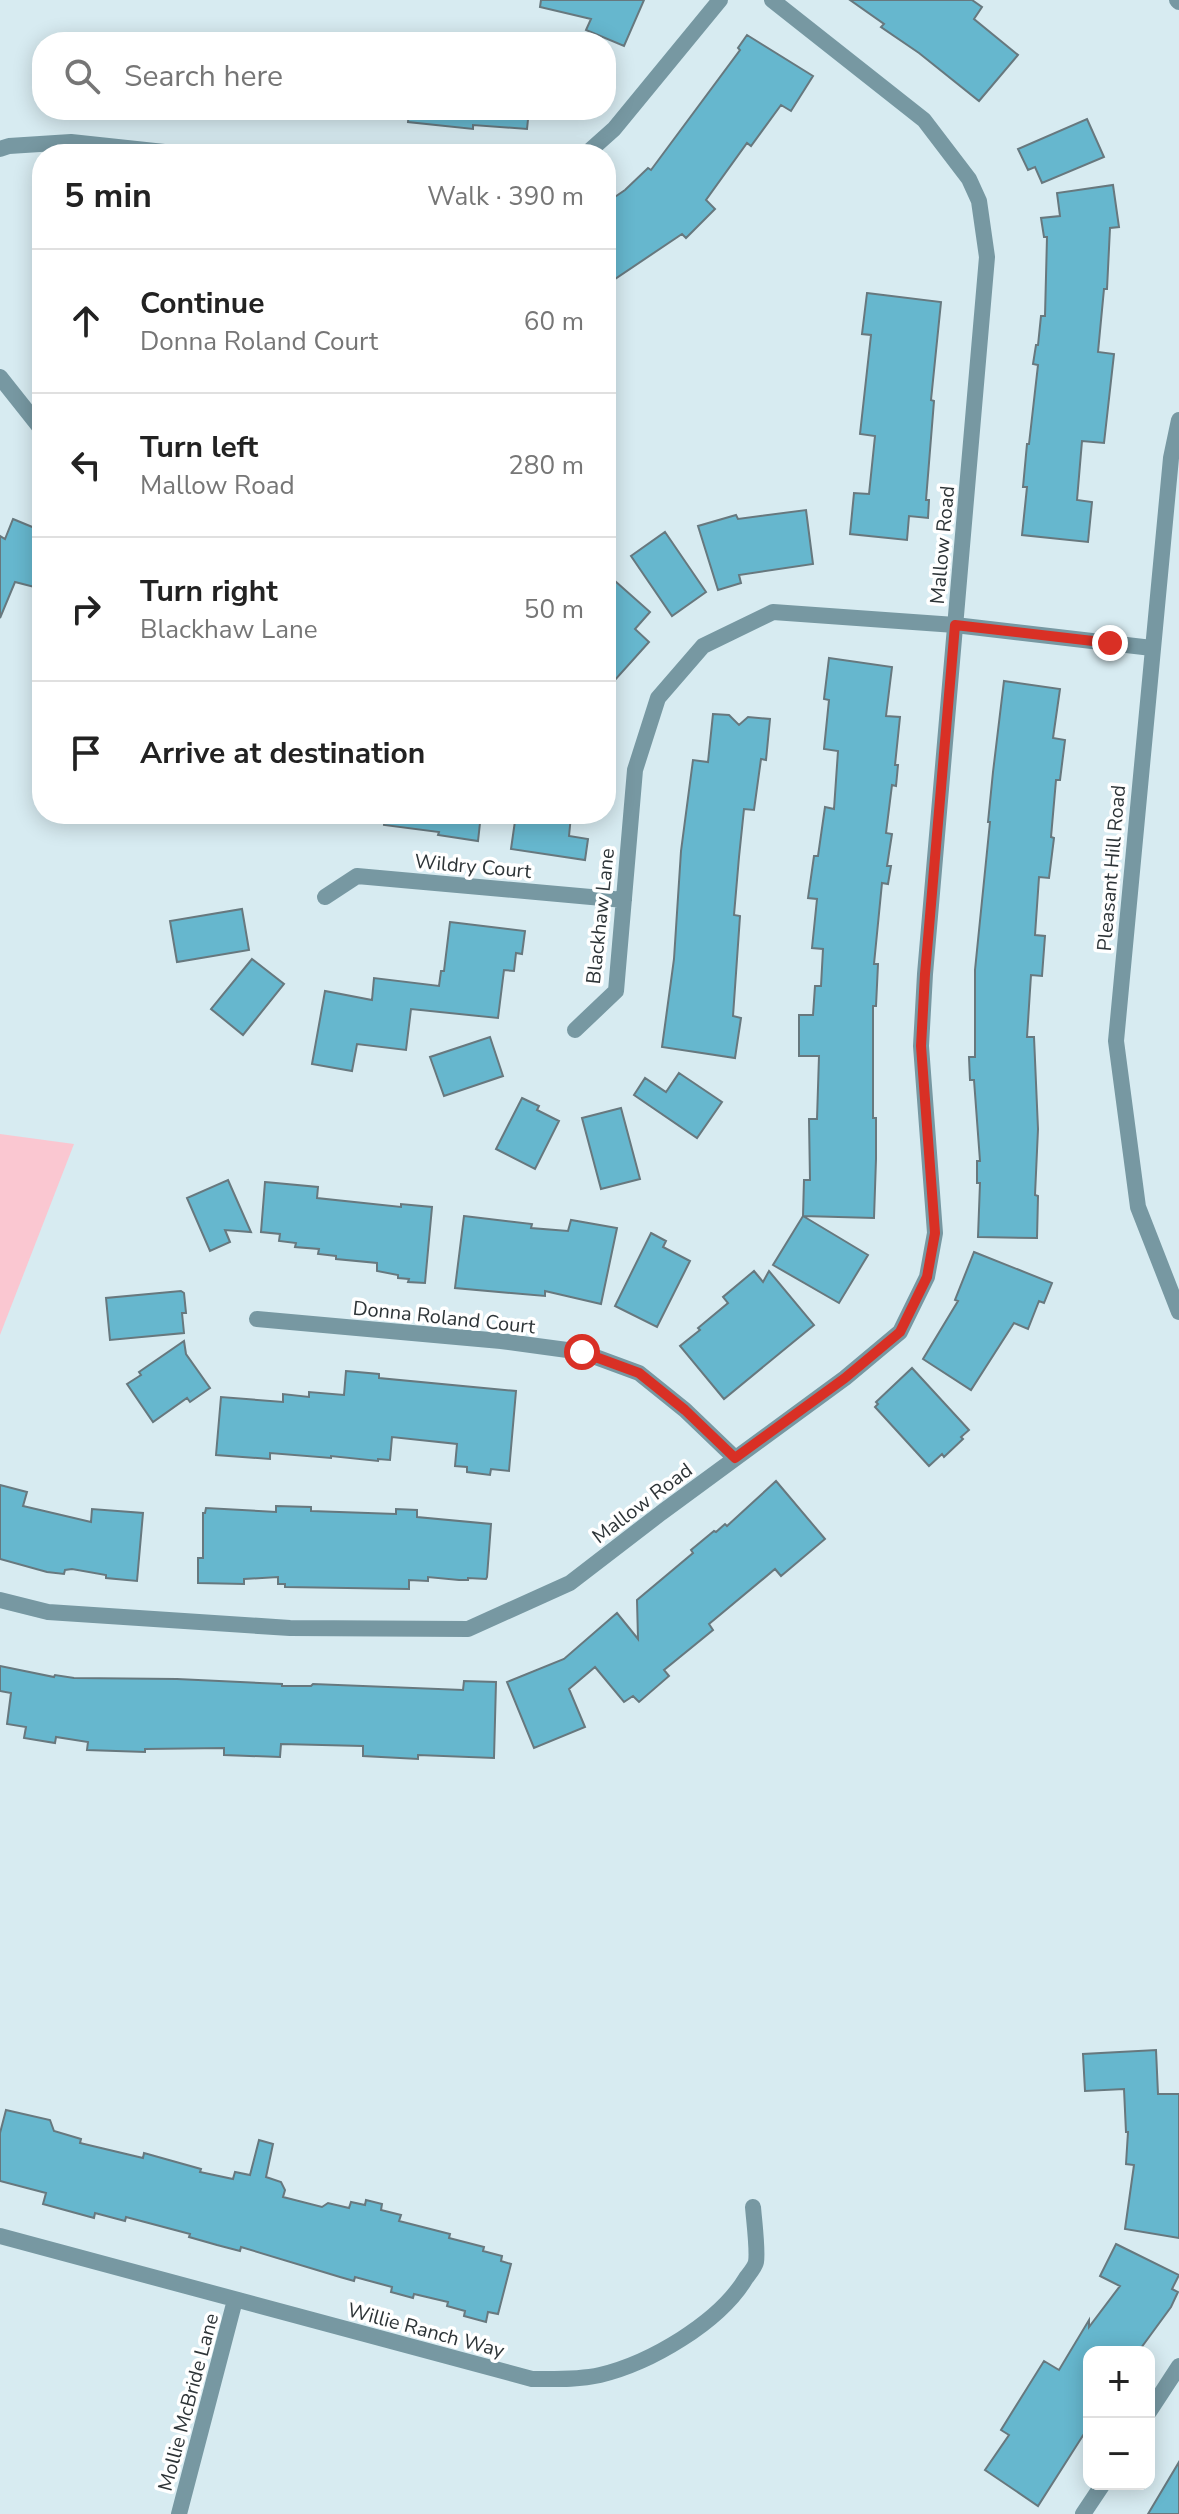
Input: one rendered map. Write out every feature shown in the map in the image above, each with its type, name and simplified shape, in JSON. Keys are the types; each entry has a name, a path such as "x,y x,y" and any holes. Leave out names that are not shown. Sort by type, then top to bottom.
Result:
{"street":[{"path":"597,144 614,129 720,0"},
{"name":"Mallow Road","path":"0,1600 48,1612 290,1628 468,1629 570,1583 845,1378 900,1332 927,1277 935,1233 921,1046 925,974 987,257 979,201 969,179 924,120 772,0"},
{"path":"40,144 90,144"},
{"path":"0,149 32,145"},
{"path":"0,377 32,417"},
{"name":"Pleasant Hill Road","path":"1179,420 1171,458 1116,1041 1138,1207 1179,1312"},
{"name":"Blackhaw Lane","path":"575,1030 616,991 635,770 658,698 703,646 773,612 955,625 1152,648"},
{"name":"Wildry Court","path":"325,897 357,876 624,900"},
{"name":"Donna Roland Court","path":"257,1319 501,1341 582,1352 639,1373 685,1410 735,1458"},
{"name":"Willie Ranch Way","path":"0,2236 532,2379 598,2375 634,2364 710,2318 736,2294 756,2263 753,2207"},
{"name":"Mollie McBride Lane","path":"179,2514 235,2300"},
{"path":"1155,2403 1179,2366"},
{"path":"1083,2514 1099,2490"}],"shaded area":[{"path":"0,1134 74,1144 0,1335"}],"building":[{"path":"541,0 644,0 624,46 616,43 616,32 586,30 591,19 540,7"},
{"path":"850,0 972,0 982,7 974,19 1018,55 979,101"},
{"path":"747,35 813,76 791,111 781,105 751,146 747,143 706,200 715,209 686,238 682,234 616,278 616,196 648,168 651,170 740,50 738,48"},
{"path":"1087,119 1104,157 1042,183 1035,167 1028,170 1018,149"},
{"path":"528,120 527,129 473,125 473,129 408,122"},
{"path":"1113,185 1119,227 1110,228 1107,289 1104,289 1098,352 1114,354 1104,443 1082,441 1077,500 1092,502 1088,542 1022,535 1027,444 1038,365 1033,364 1041,316 1045,316 1047,237 1044,237 1041,218 1060,216 1057,193"},
{"path":"867,293 941,302 931,400 934,401 926,500 929,500 928,518 909,516 907,540 850,534 854,493 869,494 875,436 860,434 871,335 862,334"},
{"path":"806,510 813,564 739,575 741,583 718,590 698,526 736,515 738,519"},
{"path":"13,519 32,527 32,586 15,582 0,618 0,536 5,539"},
{"path":"665,532 706,592 672,616 631,556"},
{"path":"616,582 650,612 635,629 649,642 616,679"},
{"path":"829,658 892,667 886,716 900,717 896,786 892,785 886,833 892,834 887,866 891,866 888,884 882,883 874,964 878,964 876,1006 873,1006 873,1118 876,1118 874,1218 803,1216 804,1180 810,1180 809,1119 817,1119 819,1056 799,1056 799,1015 813,1015 815,986 821,986 823,949 812,948 817,899 808,898 825,807 834,809 838,751 824,749 829,700 824,699"},
{"path":"1004,681 1060,689 1053,738 1065,740 1060,780 1056,780 1049,878 1039,877 1035,935 1045,936 1042,976 1031,975 1027,1037 1034,1037 1038,1129 1037,1238 978,1237 980,1183 977,1183 977,1161 980,1161 974,1080 970,1080 969,1057 975,1057 975,970"},
{"path":"713,714 729,715 739,725 748,717 770,719 766,760 761,759 754,810 744,809 739,857 734,915 740,916 733,1016 741,1018 735,1058 662,1047 674,959 681,851 693,760 708,762"},
{"path":"384,824 480,824 478,841"},
{"path":"515,824 570,824 569,836 588,839 585,860 511,849"},
{"path":"242,909 249,950 177,962 170,921"},
{"path":"450,922 525,931 522,954 516,953 514,971 504,970 498,1018 411,1009 406,1050 357,1044 352,1071 312,1064 325,991 372,1000 374,978 439,986"},
{"path":"252,959 284,984 243,1035 211,1009"},
{"path":"490,1037 503,1076 444,1096 430,1057"},
{"path":"679,1073 722,1102 697,1138 634,1095 645,1078 666,1092"},
{"path":"522,1098 559,1121 535,1169 496,1149"},
{"path":"621,1108 640,1179 601,1189 582,1118"},
{"path":"228,1180 251,1232 225,1230 230,1242 210,1251 187,1198"},
{"path":"265,1182 318,1187 317,1198 401,1207 401,1204 432,1207 425,1283 408,1282 409,1279 398,1278 398,1275 377,1271 377,1263 336,1259 336,1256 318,1254 319,1249 295,1247 296,1243 279,1241 280,1234 261,1232"},
{"path":"464,1216 568,1231 571,1220 617,1228 601,1304 545,1291 545,1296 455,1288"},
{"path":"803,1216 868,1255 839,1303 773,1265"},
{"path":"651,1233 666,1241 663,1247 690,1261 657,1327 615,1306"},
{"path":"974,1252 1052,1283 1044,1303 1039,1301 1028,1329 1014,1323 971,1390 923,1359 958,1301 955,1300"},
{"path":"754,1271 763,1282 769,1271 814,1325 724,1399 680,1346 728,1303 723,1297"},
{"path":"184,1293 186,1313 182,1313 184,1333 110,1340 106,1298"},
{"path":"184,1341 186,1354 210,1388 190,1402 187,1398 153,1422 127,1384"},
{"path":"912,1368 969,1430 944,1457 942,1454 929,1466 875,1407 876,1402"},
{"path":"346,1371 379,1374 379,1378 516,1391 509,1471 491,1469 490,1475 467,1472 467,1467 455,1466 457,1444 392,1437 390,1460 270,1453 270,1459 216,1455 221,1397 283,1402 283,1394 309,1397 309,1392 344,1395"},
{"path":"776,1481 825,1539 781,1576 775,1569 709,1624 713,1630 664,1670 669,1676 639,1702 633,1696 624,1702 595,1667 569,1689 585,1727 534,1748 507,1682 564,1659 617,1613 638,1639 637,1600 693,1553 691,1550 714,1531 725,1524 727,1526"},
{"path":"0,1485 27,1492 23,1506 91,1522 92,1509 143,1513 137,1581 106,1578 106,1575 72,1569 65,1570 64,1574 47,1572 0,1559"},
{"path":"276,1506 311,1507 311,1511 396,1514 396,1509 417,1510 417,1517 491,1524 487,1577 459,1580 428,1577 428,1581 409,1580 409,1589 285,1587 285,1584 278,1584 278,1577 244,1579 244,1584 198,1583 198,1558 203,1558 203,1513 206,1508 276,1512"},
{"path":"0,1666 54,1677 177,1679 282,1686 313,1684 463,1690 464,1681 496,1682 494,1758 363,1756 363,1746 281,1744 280,1757 224,1755 224,1748 145,1749 145,1752 87,1750 88,1742 56,1737 55,1743 24,1738 26,1727 7,1724 11,1693 0,1691"},
{"path":"1156,2050 1158,2094 1179,2094 1179,2238 1125,2229 1134,2165 1126,2164 1128,2132 1124,2089 1085,2091 1083,2054"},
{"path":"6,2110 50,2120 54,2131 81,2139 80,2143 143,2158 144,2153 201,2169 200,2172 233,2179 235,2172 250,2175 259,2140 273,2144 266,2177 281,2182 285,2190 283,2197 322,2207 328,2203 349,2208 351,2202 365,2205 366,2200 382,2204 381,2210 401,2215 399,2221 450,2234 449,2238 484,2247 483,2251 502,2256 501,2261 511,2264 498,2314 488,2312 486,2322 464,2316 465,2311 447,2306 448,2302 414,2294 413,2298 391,2292 392,2287 355,2277 354,2281 126,2217 125,2221 95,2213 94,2218 43,2204 46,2193 0,2181 0,2133"},
{"path":"1116,2244 1179,2275 1172,2289 1178,2292 1171,2307 1142,2346 1083,2346 1083,2435 1038,2506 985,2470 1009,2435 1001,2430 1044,2361 1059,2370 1089,2320 1089,2327 1120,2286 1100,2276"},
{"path":"1179,2462 1179,2514 1148,2514"}],"route":[{"path":"582,1352 639,1373 685,1410 735,1458 845,1378 900,1332 927,1277 935,1233 921,1046 955,625 1110,643"}]}
